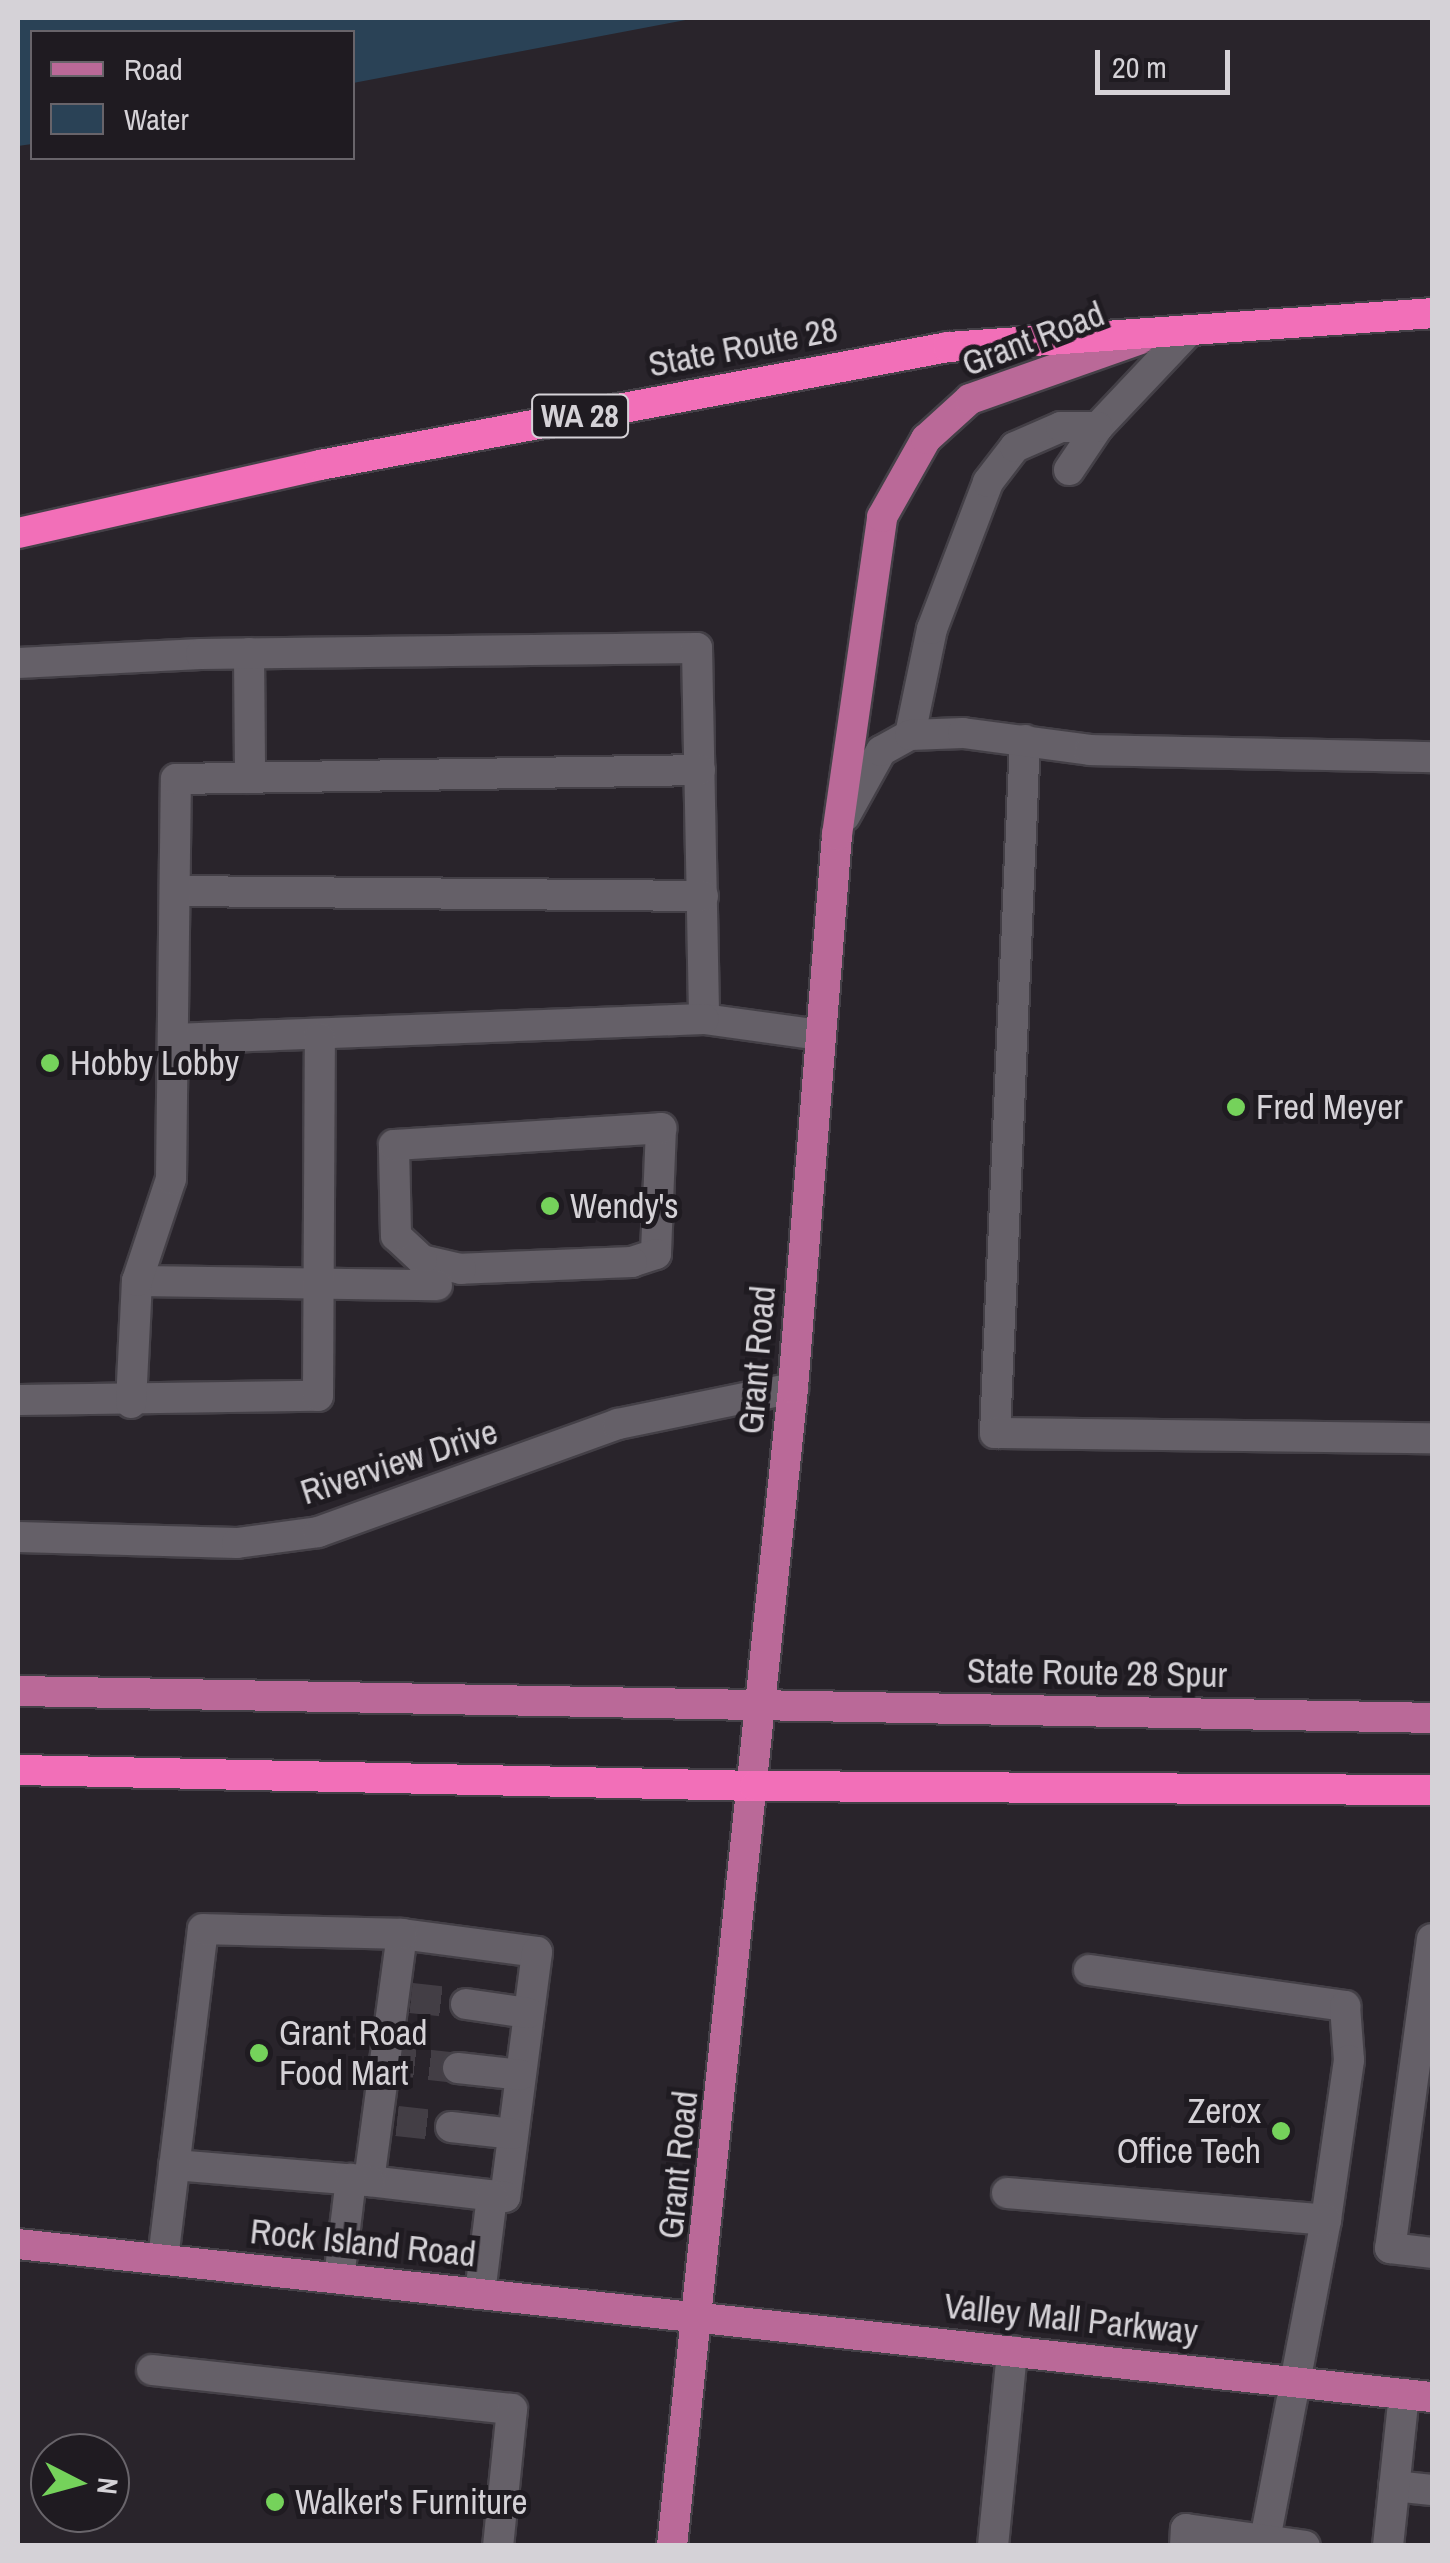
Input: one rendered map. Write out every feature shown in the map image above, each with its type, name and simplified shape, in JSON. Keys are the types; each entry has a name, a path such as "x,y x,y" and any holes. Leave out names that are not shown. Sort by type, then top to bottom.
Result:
{"highway":[{"name":"State Route 28","path":"18,532 320,465 948,347 1148,337 1432,313"},
{"path":"18,1770 755,1786 1432,1790"}],"main road":[{"name":"Grant Road","path":"672,2546 700,2315 794,1388 837,835 882,517 926,438 970,398 1148,337"},
{"name":"State Route 28 Spur","path":"18,1691 1432,1718"},
{"name":"Rock Island Road","path":"18,2244 700,2315"},
{"name":"Valley Mall Parkway","path":"700,2315 1418,2395"}],"street":[{"path":"1069,470 1098,427 1187,333"},
{"path":"910,735 932,629 988,482 1016,448 1061,427 1098,427"},
{"path":"18,663 249,653 698,648 704,1019"},
{"path":"249,653 250,778"},
{"path":"837,835 858,783 882,751 910,735 1025,740 1090,750 1432,757"},
{"path":"1025,740 995,1433 1432,1438"},
{"path":"131,1403 137,1281 171,1179 176,779 700,770"},
{"path":"175,892 703,896"},
{"path":"173,1039 320,1038 704,1019 822,1035"},
{"path":"18,1400 131,1403 318,1396 320,1038"},
{"path":"662,1128 656,1254 632,1262 480,1268 422,1260 396,1236 394,1145 662,1128"},
{"path":"137,1281 437,1285"},
{"name":"Riverview Drive","path":"18,1537 237,1543 318,1532 618,1424 794,1388"},
{"path":"162,2259 203,1929 402,1934 537,1952 505,2197 174,2165"},
{"path":"339,2278 360,2180 387,2120 402,1996 402,1934"},
{"path":"1432,1939 1390,2248 1432,2253"},
{"path":"1089,1970 1345,2006 1349,2060 1326,2220 1291,2382 1265,2541"},
{"path":"466,2004 528,2013"},
{"path":"458,2068 521,2075"},
{"path":"450,2127 513,2134"},
{"path":"1007,2193 1326,2220"},
{"path":"480,2293 492,2196"},
{"path":"992,2546 1012,2350"},
{"path":"152,2370 512,2409 498,2546"},
{"path":"1388,2546 1394,2486 1418,2395"},
{"path":"1394,2486 1432,2490"},
{"path":"1184,2546 1186,2530 1306,2546"}],"water":[{"path":"18,18 696,18 355,83 355,30 30,30 30,144 18,146"}],"tunnel":[{"path":"411,1998 466,2004"},
{"path":"385,2060 458,2068"},
{"path":"397,2121 451,2127"}],"place":[{"name":"Hobby Lobby","path":"50,1063"},
{"name":"Fred Meyer","path":"1236,1107"},
{"name":"Wendy's","path":"550,1206"},
{"name":"Grant Road Food Mart","path":"259,2053"},
{"name":"Zerox Office Tech","path":"1281,2131"},
{"name":"Walker's Furniture","path":"275,2502"}]}
